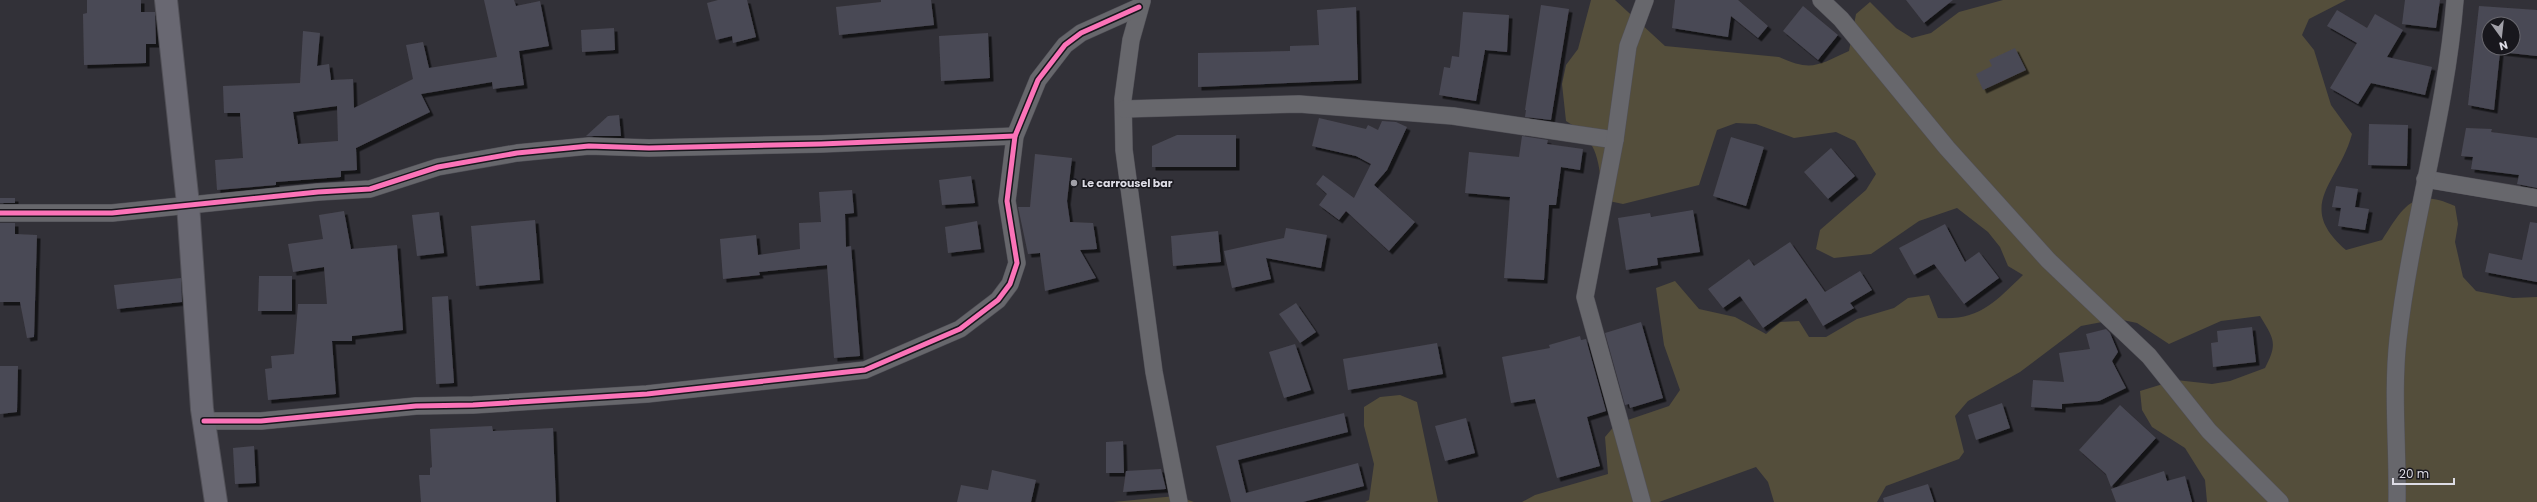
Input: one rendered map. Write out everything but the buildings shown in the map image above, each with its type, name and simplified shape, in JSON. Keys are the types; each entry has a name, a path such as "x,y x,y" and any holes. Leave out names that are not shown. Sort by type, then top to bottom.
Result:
{"street":[{"path":"166,0 188,204 195,329 204,421 216,502"},
{"path":"1642,502 1585,297 1590,261 1615,140 1628,46 1645,0"},
{"path":"1821,0 1841,19 1947,148 2048,260 2148,356 2209,431 2280,502"},
{"path":"2397,502 2395,390 2398,340 2409,259 2452,44 2455,0"},
{"path":"204,421 261,421 416,406 473,405 647,394 865,370 960,329 998,300 1010,284 1017,263 1007,201 1016,136 1038,80 1065,45 1081,33 1140,4"},
{"path":"1140,4 1131,40 1124,109 1124,150 1154,372 1179,502"},
{"path":"1124,109 1299,104 1453,116 1615,140"},
{"path":"0,213 112,213 188,204 370,189 438,167 517,153 589,146 650,148 821,144 1016,136"},
{"path":"2425,179 2537,198"}],"shaded area":[{"path":"1591,0 1615,0 1665,46 1779,57 1790,62 1815,65 1849,51 1856,14 1870,2 1896,28 1912,38 1931,33 1959,12 2003,0 2346,0 2309,19 2302,35 2314,50 2331,105 2352,134 2346,151 2325,194 2322,206 2323,220 2331,234 2346,250 2382,240 2404,209 2419,199 2441,201 2455,206 2458,224 2455,242 2463,277 2476,291 2513,298 2537,297 2537,502 2207,502 2205,480 2185,448 2152,427 2142,410 2140,391 2176,380 2212,384 2230,381 2265,368 2272,353 2273,341 2269,330 2260,316 2221,321 2169,344 2137,323 2118,319 2081,326 2020,372 1968,401 1955,416 1964,452 1959,459 1886,486 1877,502 1774,502 1768,482 1756,467 1659,502 1522,502 1535,495 1608,474 1605,437 1616,424 1669,406 1680,390 1664,345 1656,288 1675,281 1699,309 1735,317 1766,334 1780,322 1799,321 1809,337 1826,337 1857,319 1894,308 1908,298 1929,295 1938,318 1952,318 1976,313 2004,294 2023,275 2008,266 2000,247 1988,232 1957,208 1919,221 1871,254 1834,258 1816,249 1820,230 1866,190 1876,174 1855,141 1836,132 1794,138 1756,124 1736,123 1717,130 1699,185 1623,204 1604,200 1596,154 1586,137 1578,129 1566,121 1562,84 1566,65 1578,49"},
{"path":"1400,395 1417,402 1438,502 1365,502 1369,500 1374,464 1364,426 1364,407 1380,397"},
{"path":"1176,496 1194,502 1113,502"}],"cycle path":[{"path":"204,421 261,421 416,406 473,405 647,394 865,370 960,329 998,300 1010,284 1017,263 1007,201 1015,136 1038,80 1065,45 1081,33 1139,7"},
{"path":"0,213 112,213 318,192 370,189 438,167 517,153 589,146 649,148 821,144 1015,136"}],"place":[{"name":"Le carrousel bar","path":"1074,183"}]}
